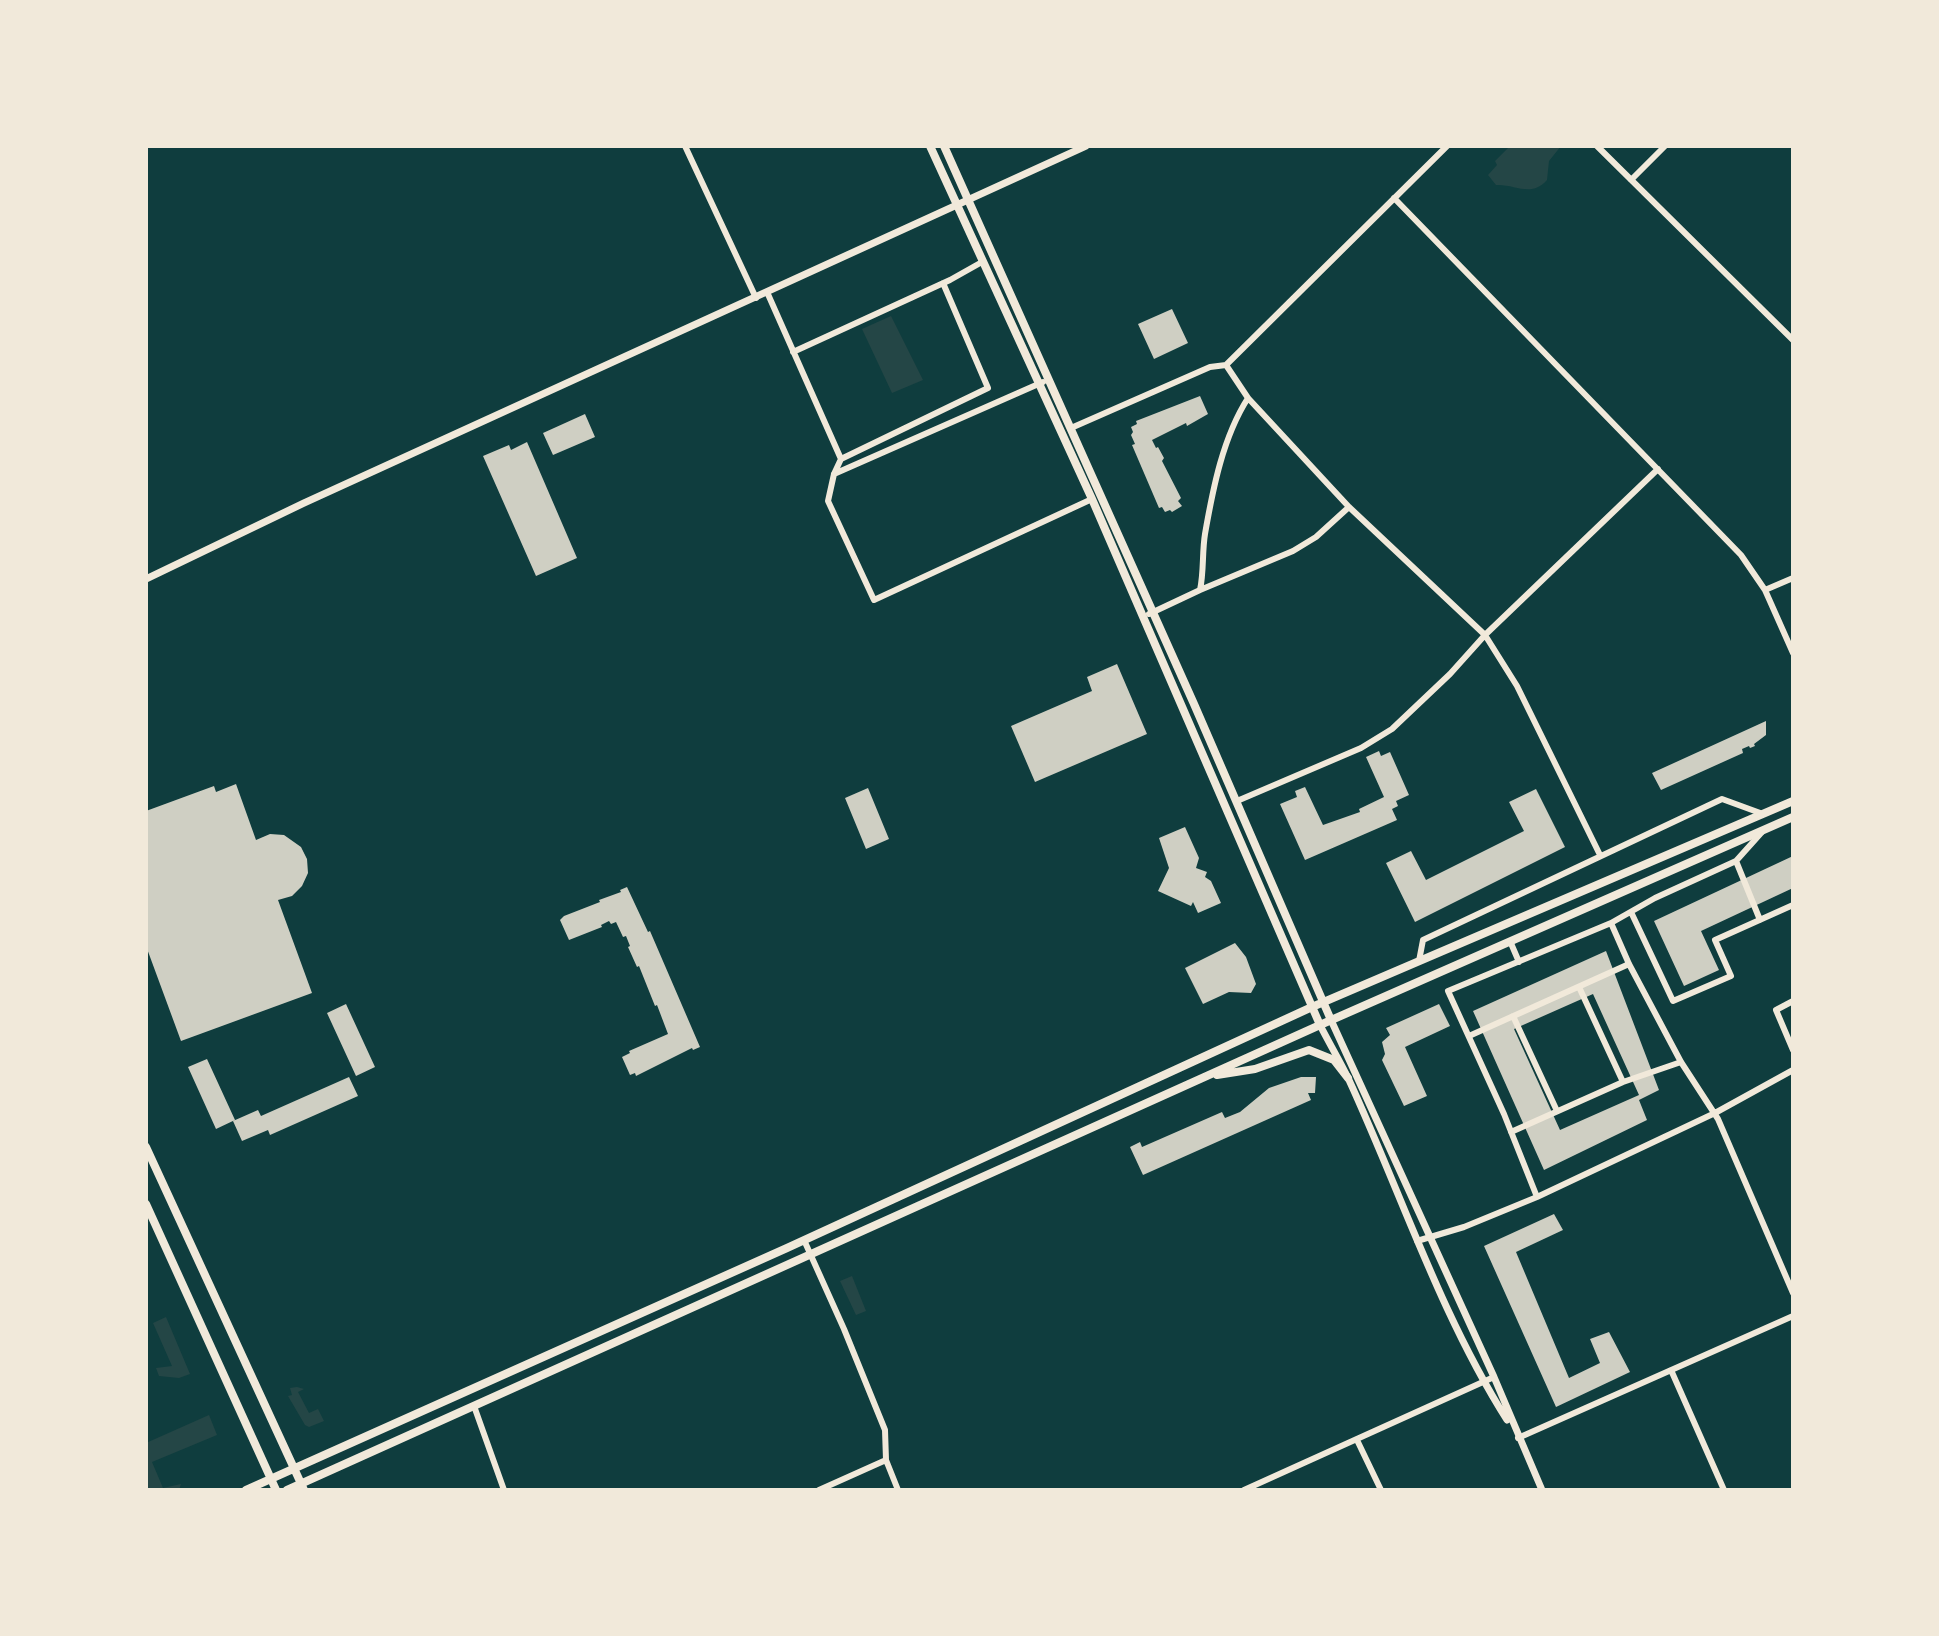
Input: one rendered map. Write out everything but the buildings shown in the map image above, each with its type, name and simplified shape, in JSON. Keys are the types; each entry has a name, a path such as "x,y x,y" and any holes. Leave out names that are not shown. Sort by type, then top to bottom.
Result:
{"main road":[{"path":"930,146 1092,499 1320,1025"},
{"path":"944,146 1237,801 1331,1020"},
{"path":"246,1490 804,1240 1312,1007 1793,801"},
{"path":"287,1490 302,1487 474,1406 1204,1077 1793,817"},
{"path":"1204,1077 1255,1069 1309,1050 1334,1060 1348,1078"},
{"path":"146,1147 302,1487"},
{"path":"146,1204 276,1490"}],"street":[{"path":"685,146 756,298"},
{"path":"146,579 270,519 1086,146"},
{"path":"1071,428 1210,367 1226,365 1447,146"},
{"path":"1597,146 1793,340"},
{"path":"1631,180 1665,146"},
{"path":"1394,198 1741,555 1765,590 1793,653"},
{"path":"793,352 982,262"},
{"path":"943,283 988,388 841,459 828,501 874,600 1092,499"},
{"path":"767,292 841,459"},
{"path":"1786,333 1793,327"},
{"path":"1226,365 1248,398 1349,507 1485,635 1517,686 1600,855"},
{"path":"834,474 1049,379"},
{"path":"1200,590 1205,535 1227,438 1234,419 1248,398"},
{"path":"1237,801 1361,748 1392,729 1658,469"},
{"path":"1142,617 1293,551 1316,537 1349,507"},
{"path":"1765,590 1793,578"},
{"path":"1419,961 1423,940 1722,799 1763,814"},
{"path":"1537,1197 1448,991 1611,923 1655,898 1736,861 1765,829"},
{"path":"1736,861 1760,920"},
{"path":"1631,912 1673,1001 1731,976 1715,940 1793,905"},
{"path":"1611,923 1681,1062 1715,1113 1793,1293"},
{"path":"1510,941 1519,962"},
{"path":"1469,1036 1629,964"},
{"path":"1579,987 1623,1082"},
{"path":"1793,1001 1776,1010 1793,1050"},
{"path":"1513,1016 1557,1111"},
{"path":"1331,1020 1494,1377 1542,1490"},
{"path":"1320,1025 1348,1078 1417,1241 1483,1382 1518,1438"},
{"path":"1511,1132 1623,1082 1681,1062"},
{"path":"1417,1241 1464,1227 1537,1197 1715,1113 1793,1070"},
{"path":"804,1240 885,1430 886,1460 898,1490"},
{"path":"1518,1438 1793,1316"},
{"path":"1671,1370 1724,1490"},
{"path":"1244,1490 1494,1377"},
{"path":"474,1406 504,1490"},
{"path":"1357,1440 1381,1490"},
{"path":"819,1490 886,1460"}],"shaded area":[{"path":"1510,146 1561,146 1549,161 1547,180 1529,189 1496,185 1488,175 1497,165 1495,161"},
{"path":"891,316 923,380 892,393 862,329"},
{"path":"852,1276 866,1311 856,1315 840,1281"},
{"path":"166,1317 190,1374 179,1378 159,1376 156,1368 172,1366 153,1323"},
{"path":"290,1388 304,1389 298,1392 309,1413 318,1409 324,1421 309,1427 305,1425 288,1396 292,1395"},
{"path":"209,1415 217,1435 152,1462 163,1488 181,1484 179,1490 146,1490 146,1443"}]}
